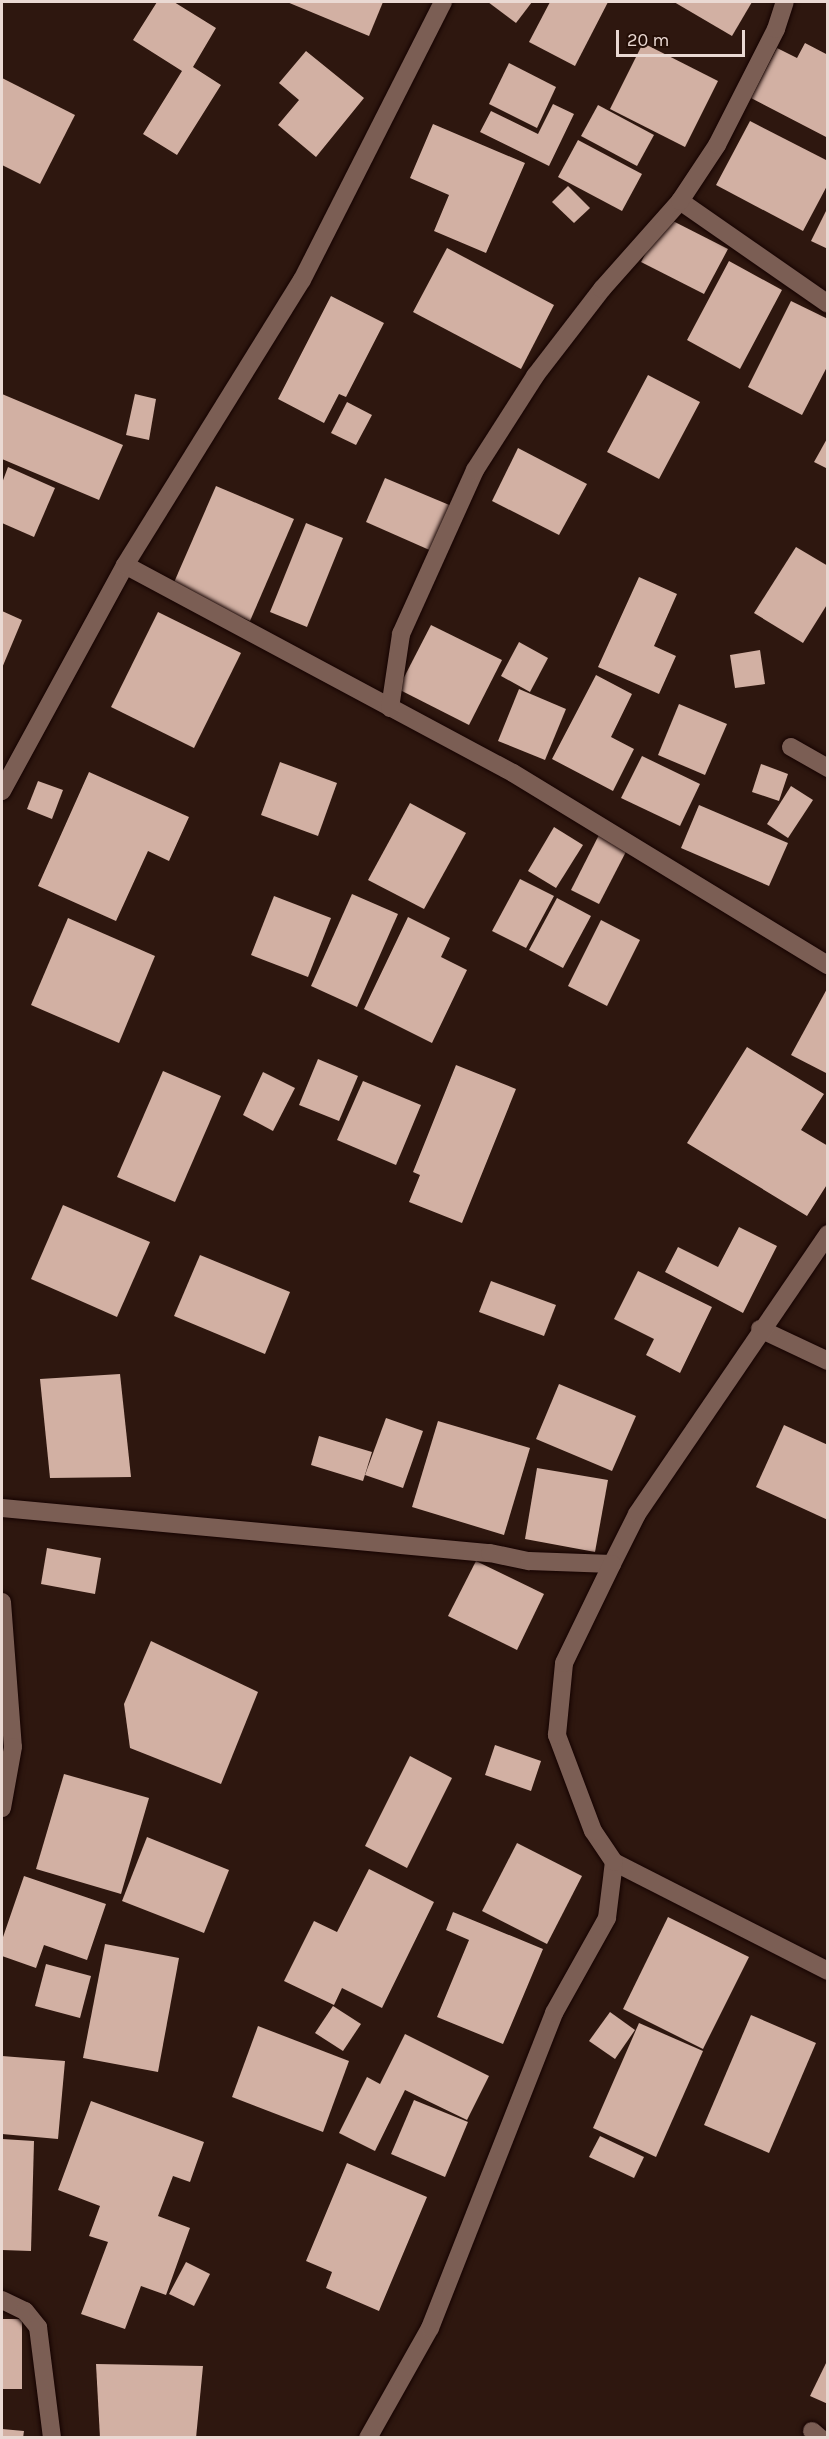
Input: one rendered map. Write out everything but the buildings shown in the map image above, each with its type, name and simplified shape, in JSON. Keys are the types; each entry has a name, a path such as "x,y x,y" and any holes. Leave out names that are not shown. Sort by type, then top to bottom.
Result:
{"street":[{"path":"2,791 125,565 302,280 443,2"},
{"path":"390,708 401,634 475,470 536,376 595,298 680,201 717,145 776,29 785,2"},
{"path":"680,201 828,304"},
{"path":"125,565 543,790 828,965"},
{"path":"791,747 828,768"},
{"path":"828,1234 760,1329 637,1514 564,1663 557,1735 593,1831 614,1862 828,1971"},
{"path":"760,1329 828,1361"},
{"path":"2,1508 479,1552 550,1563 612,1564"},
{"path":"2,1602 13,1747 2,1808"},
{"path":"368,2438 430,2328 554,2013 607,1918 614,1862"},
{"path":"2,2300 25,2311 38,2327 52,2438"}]}
